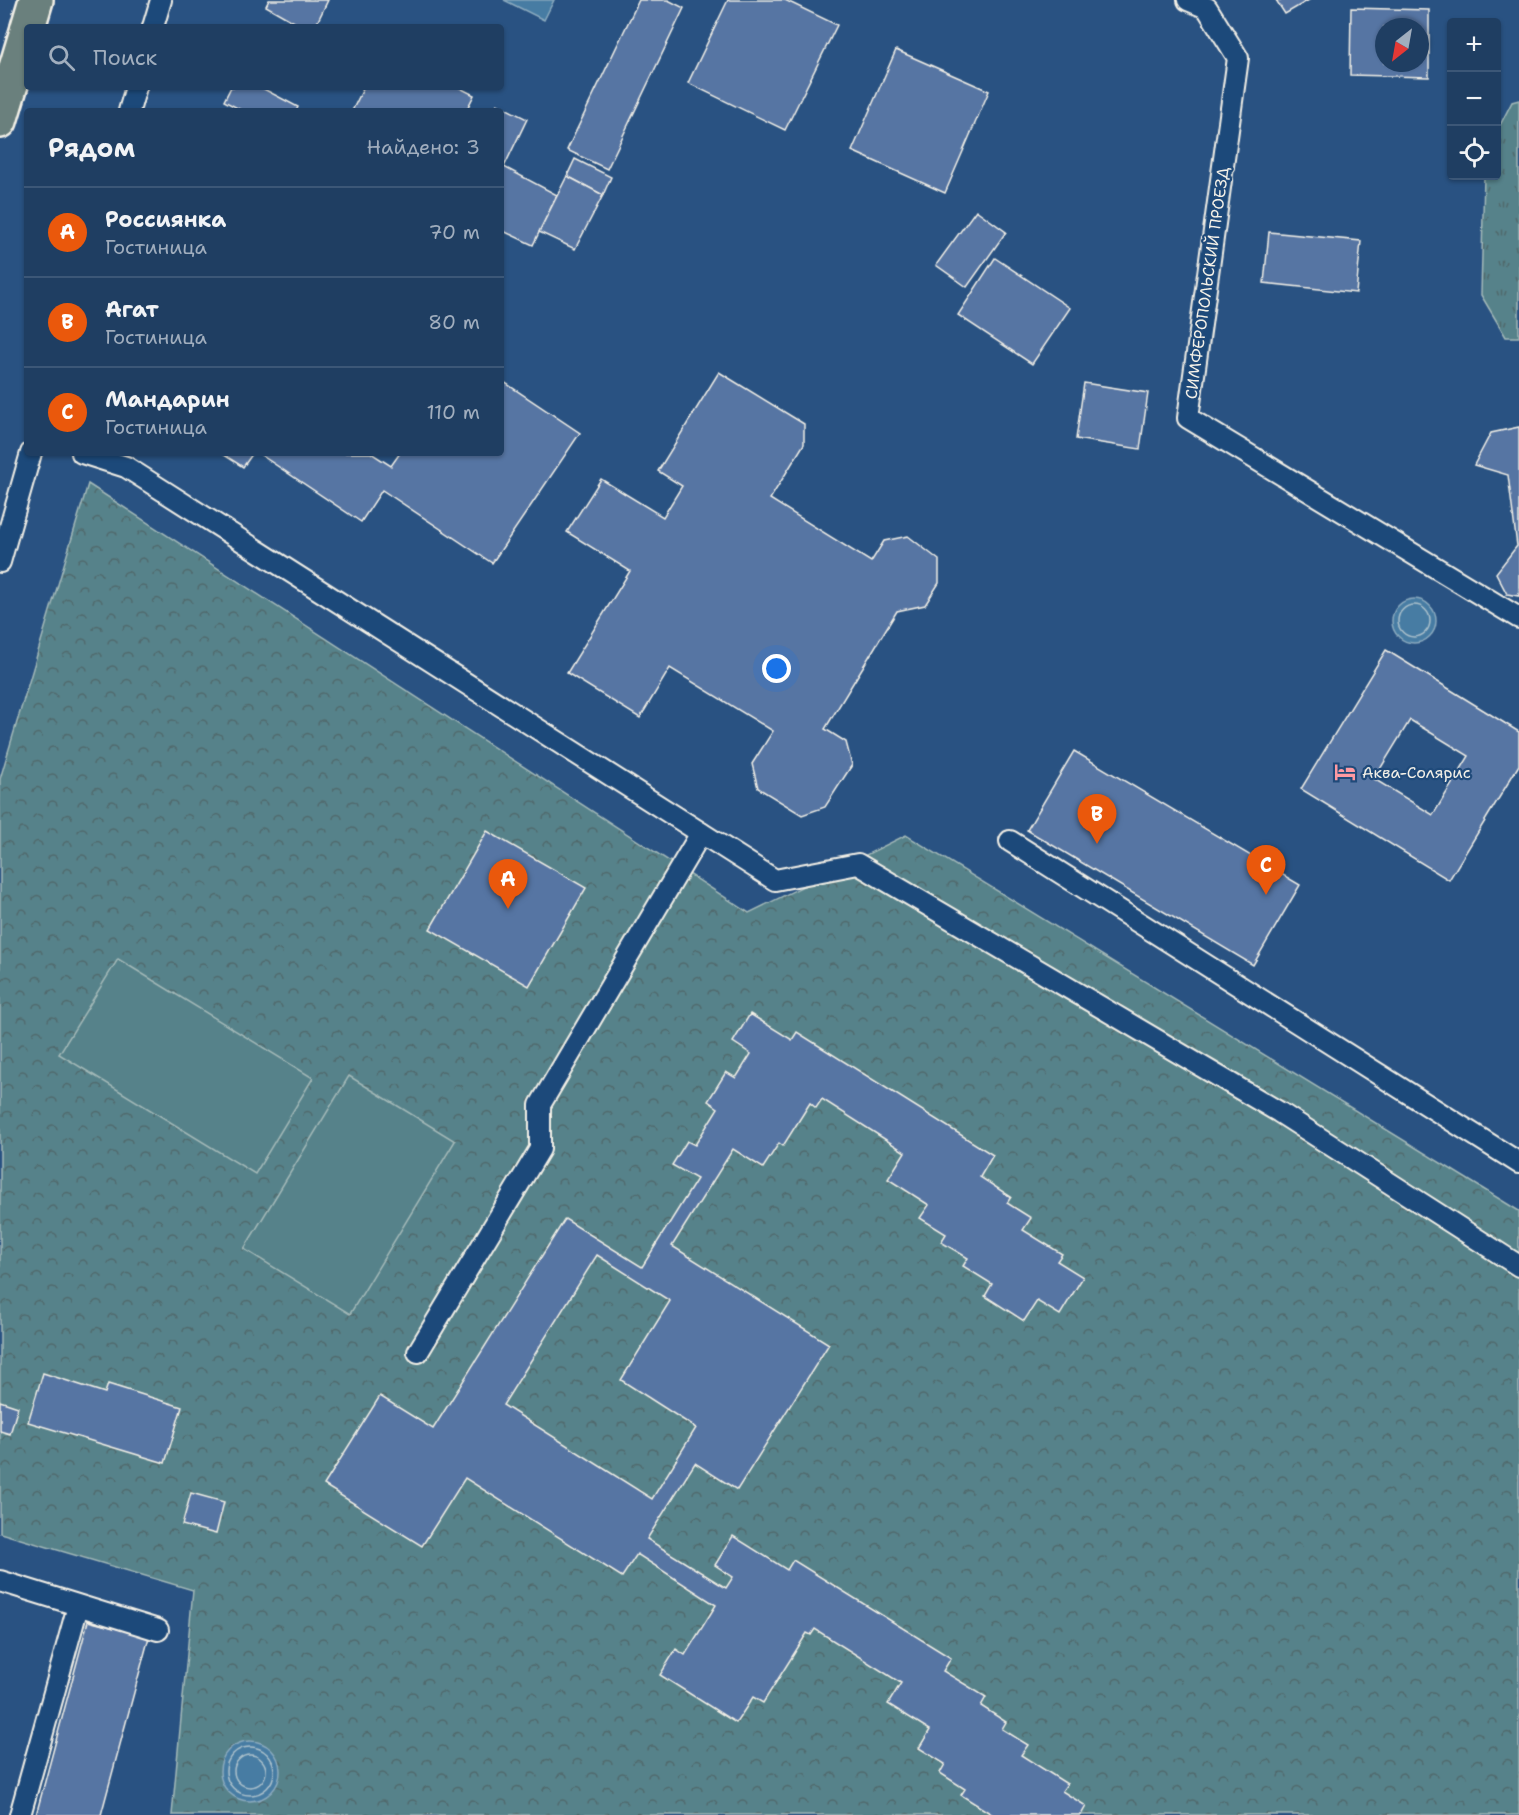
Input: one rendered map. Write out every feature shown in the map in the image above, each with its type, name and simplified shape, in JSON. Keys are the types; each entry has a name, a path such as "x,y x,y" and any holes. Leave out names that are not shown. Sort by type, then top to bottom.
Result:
{"main road":[{"path":"29,24 36,0"},
{"path":"0,121 24,42"}],"lane":[{"path":"154,24 161,0"},
{"name":"СИМФЕРОПОЛЬСКИЙ ПРОЕЗД","path":"1188,0 1207,8 1238,58 1188,418 1519,618"},
{"path":"130,108 135,90"},
{"path":"0,562 30,456"},
{"path":"91,456 126,467 775,880 858,864 1278,1112 1519,1266"},
{"path":"418,1352 540,1149 540,1105 701,833"},
{"path":"1010,841 1519,1163"},
{"path":"0,1581 158,1630"},
{"path":"20,1815 78,1606"}],"green space":[{"path":"1519,100 1519,337 1506,337 1481,295 1484,180 1501,180 1501,123 1512,102"},
{"path":"88,484 749,913 906,835 1519,1211 1519,1815 172,1815 193,1590 0,1533 0,779"},
{"path":"118,959 313,1078 255,1174 59,1054"},
{"path":"349,1076 455,1141 350,1314 244,1249"}],"water":[{"path":"504,0 554,0 544,20"},
{"path":"1414,599 1423,600 1430,605 1435,612 1435,630 1430,637 1423,642 1414,643 1405,642 1398,637 1393,630 1392,621 1393,612 1398,605 1405,600"},
{"path":"250,1741 267,1746 275,1754 280,1771 275,1788 267,1796 250,1801 233,1796 225,1788 220,1771 225,1754 233,1746"}],"building":[{"path":"269,0 328,0 316,24 298,24 266,6"},
{"path":"639,0 668,0 684,8 607,169 567,150"},
{"path":"728,0 785,0 837,25 785,130 688,83"},
{"path":"1276,0 1309,0 1285,14"},
{"path":"1351,8 1429,10 1429,18 1375,18 1375,72 1429,72 1429,77 1350,75"},
{"path":"896,50 989,91 945,193 852,151"},
{"path":"230,90 266,90 298,107 237,108 224,101"},
{"path":"362,90 464,90 474,95 468,108 354,108"},
{"path":"497,104 527,119 504,167 504,108 495,108"},
{"path":"575,159 611,177 603,195 567,176"},
{"path":"504,167 557,195 533,245 504,231"},
{"path":"567,176 603,195 575,249 539,232"},
{"path":"976,210 1006,232 967,287 936,265"},
{"path":"1269,232 1361,241 1356,293 1264,283"},
{"path":"995,258 1070,308 1032,364 958,315"},
{"path":"719,372 804,424 804,444 770,499 871,562 884,541 908,536 939,560 939,583 925,605 897,611 825,729 846,742 852,765 825,807 802,815 758,788 752,764 773,731 670,668 640,718 567,673 630,571 567,532 601,479 663,517 682,486 658,471"},
{"path":"504,382 580,433 492,563 382,490 361,522 262,456 376,456 391,466 398,456 504,456"},
{"path":"1084,383 1148,393 1140,449 1076,439"},
{"path":"1519,427 1519,596 1507,594 1496,573 1517,546 1508,475 1474,465 1491,433"},
{"path":"226,456 251,456 243,467"},
{"name":"Аква-Солярис","path":"1386,650 1519,732 1519,765 1449,880 1301,789","holes":["1410,720 1469,756 1433,815 1374,779"]},
{"path":"1074,751 1300,885 1253,965 1027,830"},
{"path":"487,831 586,888 529,986 430,929"},
{"path":"750,1014 792,1040 797,1032 993,1155 980,1177 1011,1197 1007,1203 1031,1218 1023,1230 1062,1254 1057,1261 1083,1277 1060,1315 1037,1301 1024,1321 985,1296 992,1284 963,1266 968,1258 941,1242 946,1234 920,1218 929,1205 888,1179 905,1152 822,1099 816,1108 810,1103 783,1146 779,1143 763,1168 733,1149 672,1246 829,1344 737,1490 695,1463 647,1539 726,1588 733,1577 715,1565 733,1536 787,1570 793,1560 951,1658 943,1671 986,1697 981,1706 1006,1722 1002,1729 1028,1745 1021,1755 1067,1784 1062,1791 1086,1806 1081,1815 993,1815 961,1795 965,1789 940,1773 945,1764 919,1748 930,1730 888,1704 901,1683 815,1629 811,1635 807,1633 763,1703 753,1697 736,1723 660,1675 676,1649 685,1655 716,1605 637,1554 622,1577 465,1478 422,1546 324,1485 380,1396 433,1429 565,1219 642,1267 697,1179 672,1165 687,1141 695,1145 718,1108 708,1101 726,1072 736,1078 751,1054 733,1042","holes":["597,1255 670,1301 621,1380 696,1428 652,1499 503,1405"]},
{"path":"43,1373 105,1393 108,1384 182,1407 165,1463 28,1422"},
{"path":"0,1401 18,1407 10,1434 0,1431"},
{"path":"191,1493 224,1502 216,1534 182,1525"},
{"path":"88,1621 149,1637 101,1815 36,1815"}],"place":[{"name":"Аква-Солярис","path":"1345,772"},
{"name":"Агат","path":"1097,844"},
{"name":"Мандарин","path":"1266,895"},
{"name":"Россиянка","path":"508,909"}]}
